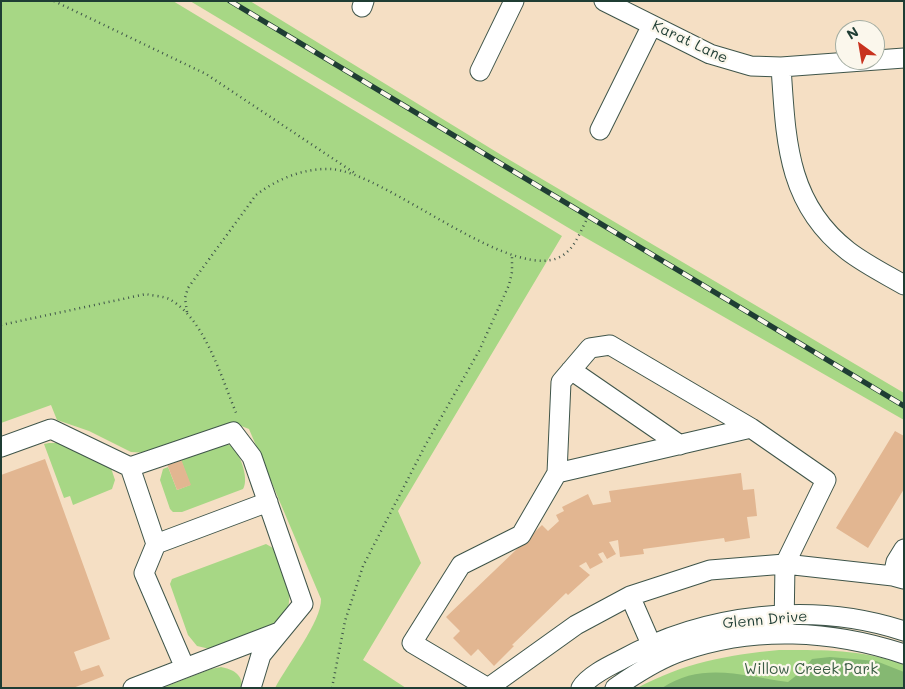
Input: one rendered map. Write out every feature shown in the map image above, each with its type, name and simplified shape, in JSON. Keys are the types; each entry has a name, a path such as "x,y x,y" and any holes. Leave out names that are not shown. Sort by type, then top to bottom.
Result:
{"street":[{"path":"480,71 514,1"},
{"name":"Karat Lane","path":"604,1 723,59 751,66 781,67 904,58"},
{"path":"600,130 652,25"},
{"path":"781,67 787,147 795,179 804,199 821,224 847,250 904,285"},
{"path":"784,624 785,564 826,480 751,428 610,345 590,348 560,382 557,473 521,535 460,566 412,643 488,688 576,625 630,596 710,570 785,564 898,577 896,562 904,549"},
{"path":"571,370 680,445"},
{"path":"557,473 751,428"},
{"path":"1,448 51,429 130,467 234,432 252,457 303,604 261,655 251,688"},
{"path":"130,467 156,544 144,573 185,668"},
{"path":"156,544 268,502"},
{"path":"630,596 651,644"},
{"name":"Glenn Drive","path":"615,688 681,652 784,624 826,615 858,619 904,632"},
{"name":"Glenn Drive","path":"581,688 616,662 651,644 693,629 751,618 784,624 904,654"},
{"path":"133,688 280,632"},
{"path":"840,638 876,636 904,645"}],"path":[{"path":"54,1 206,74 357,175 474,238 512,255 540,261 561,256 568,252 588,217"},
{"path":"187,312 185,298 188,288 256,195 270,185 302,172 331,169 357,175"},
{"path":"332,688 345,621 364,566 426,444 480,351 509,285 513,266 512,255"},
{"path":"1,324 146,294 168,298 187,312 207,344 241,426 240,441"}],"green space":[{"path":"1,1 173,1 562,236 398,511 421,563 363,660 406,688 275,688 310,631 320,608 321,599 249,429 236,424 148,453 131,452 89,431 57,420 51,405 1,423"},
{"path":"190,1 250,1 503,156 904,393 904,420 572,230"},
{"path":"59,443 111,468 115,480 112,489 73,505 70,496 64,498 44,444"},
{"path":"227,444 236,451 242,464 245,478 243,489 182,512 173,512 170,509 160,480 163,469 168,467 177,490 190,485 181,460"},
{"path":"266,544 273,548 290,593 288,610 279,622 210,649 197,646 188,635 170,584 172,579"},
{"name":"Willow Creek Park","path":"779,650 858,653 889,660 904,665 904,688 637,688 654,679 689,666 723,658"},
{"path":"830,657 876,661 904,672 904,688 662,688 692,675 708,673 739,674 788,682 802,671 812,659"},
{"path":"221,667 229,669 239,676 242,688 162,688 211,669"}],"building":[{"path":"895,431 904,436 904,489 868,548 836,528"},
{"path":"45,459 110,639 74,652 81,671 99,665 104,676 73,688 1,688 1,475"},
{"path":"181,459 191,485 177,490 167,464"},
{"path":"741,473 743,490 754,489 757,516 747,517 750,538 725,542 724,538 643,549 644,554 620,557 618,540 609,542 616,554 607,559 603,552 598,554 603,562 590,569 586,562 579,566 590,575 568,595 566,593 512,645 514,646 494,666 478,649 471,656 453,638 460,631 446,617 542,525 548,531 559,521 556,515 564,511 562,507 588,494 593,505 611,502 609,491"}],"railway":[{"path":"230,1 904,406"}]}
